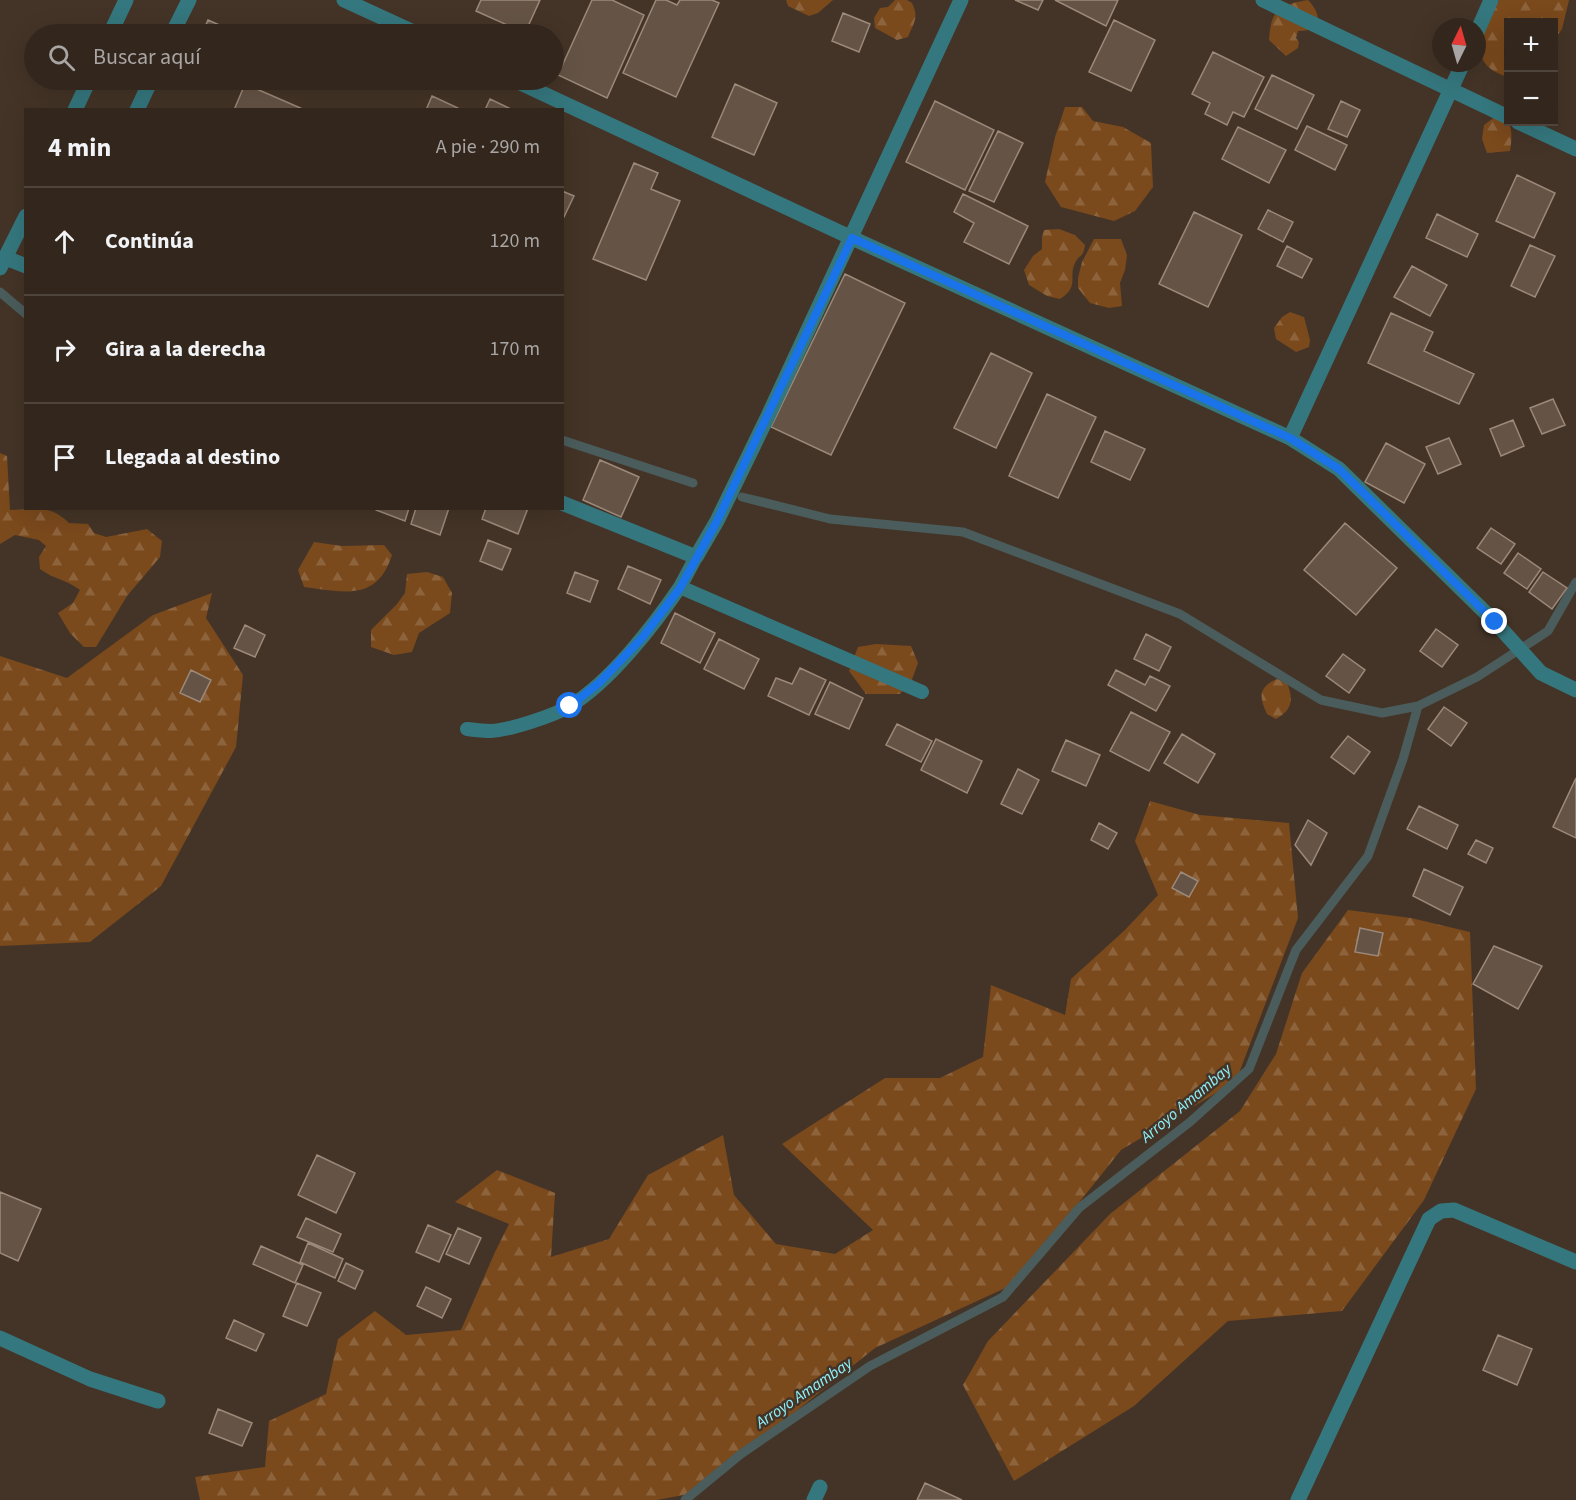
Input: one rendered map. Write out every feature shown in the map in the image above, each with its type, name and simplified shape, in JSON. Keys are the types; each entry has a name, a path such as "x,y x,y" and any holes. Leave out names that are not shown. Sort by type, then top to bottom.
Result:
{"street":[{"path":"115,24 126,0"},
{"path":"177,24 189,0"},
{"path":"344,0 396,24"},
{"path":"564,504 696,557 717,521 852,238 961,0"},
{"path":"1263,0 1504,115"},
{"path":"1483,18 1491,0"},
{"path":"1290,438 1459,72"},
{"path":"76,108 84,90"},
{"path":"138,108 146,90"},
{"path":"535,90 852,238 1290,438 1339,469 1495,622 1541,673 1576,690"},
{"path":"1527,126 1576,149"},
{"path":"3,263 24,220"},
{"path":"3,263 24,253"},
{"path":"3,263 24,266"},
{"path":"1298,1500 1430,1219 1441,1211 1454,1210 1576,1262"},
{"path":"0,1338 90,1379 158,1401"}],"lane":[{"path":"467,729 492,731 533,721 570,706 599,683 642,638 680,588 696,557"},
{"path":"680,588 922,692"}],"green space":[{"path":"786,0 833,0 818,13 809,16 788,6"},
{"path":"895,0 907,0 912,3 915,16 908,37 897,40 875,28 874,18 880,8 888,7"},
{"path":"1308,0 1316,12 1318,22 1312,28 1298,31 1296,38 1299,42 1298,48 1286,56 1269,40 1272,21 1278,10 1283,7"},
{"path":"1499,0 1569,0 1562,29 1558,34 1558,18 1504,18 1504,75 1486,64 1487,23"},
{"path":"1065,107 1082,107 1093,121 1123,127 1151,143 1153,187 1135,211 1114,221 1061,207 1045,182 1055,137"},
{"path":"1496,116 1504,118 1504,126 1510,126 1511,130 1510,151 1487,153 1482,139 1484,125"},
{"path":"1059,229 1075,235 1085,245 1073,268 1072,286 1060,299 1047,296 1029,285 1024,270 1033,256 1042,249 1044,230"},
{"path":"1094,239 1121,239 1127,255 1120,283 1122,306 1109,308 1090,303 1078,288 1082,262"},
{"path":"1290,312 1304,317 1310,340 1309,347 1296,352 1276,339 1274,328 1282,317"},
{"path":"0,453 7,456 10,510 49,510 69,523 88,524 94,533 106,537 147,529 162,541 160,557 127,596 96,647 84,647 70,633 58,613 73,603 80,590 40,569 39,557 46,546 39,540 15,535 0,544"},
{"path":"314,542 342,546 384,545 392,555 386,570 378,581 368,587 333,591 304,587 298,570"},
{"path":"427,572 443,577 452,593 450,613 419,633 412,652 394,655 371,647 371,630 405,593 407,574"},
{"path":"212,593 206,618 243,675 236,747 161,886 90,942 0,946 0,656 67,678 153,615"},
{"path":"876,644 911,646 918,663 911,682 900,694 866,694 849,671 858,647"},
{"path":"1277,679 1287,683 1291,699 1285,712 1276,719 1267,714 1262,693 1266,685"},
{"path":"1150,801 1200,815 1289,823 1298,918 1236,1081 1121,1150 1014,1284 875,1348 694,1493 657,1500 200,1500 195,1477 265,1467 269,1421 326,1394 338,1339 375,1311 406,1335 461,1330 509,1224 455,1202 497,1170 555,1193 551,1257 609,1239 648,1175 723,1135 734,1195 776,1244 835,1254 873,1230 782,1144 885,1078 940,1078 983,1057 991,985 1065,1015 1071,979 1125,930 1158,895 1135,841"},
{"path":"1348,910 1411,918 1470,932 1476,1089 1424,1200 1342,1311 1228,1321 1134,1406 1014,1481 963,1385 988,1341 1110,1214 1240,1111 1276,1054 1302,973"}],"building":[{"path":"481,0 540,0 529,24 505,24 476,11"},
{"path":"592,0 612,0 644,15 607,98 564,78 564,62"},
{"path":"656,0 666,0 677,5 680,0 712,0 719,3 676,97 623,73"},
{"path":"1015,0 1043,0 1038,10"},
{"path":"1055,0 1118,0 1106,26"},
{"path":"843,13 870,24 859,52 832,41"},
{"path":"1114,20 1155,40 1131,91 1089,72"},
{"path":"1213,52 1264,77 1244,117 1233,112 1227,125 1205,114 1210,103 1192,94"},
{"path":"1272,75 1314,95 1297,129 1255,109"},
{"path":"735,84 777,103 754,155 712,137"},
{"path":"242,90 259,90 300,108 235,108"},
{"path":"432,96 458,108 427,108"},
{"path":"490,99 509,108 486,108"},
{"path":"935,101 994,130 965,190 906,162"},
{"path":"1341,101 1360,110 1347,137 1328,129"},
{"path":"1307,126 1347,145 1335,170 1295,150"},
{"path":"1238,127 1286,150 1269,183 1222,159"},
{"path":"998,131 1023,143 994,202 969,191"},
{"path":"634,163 658,173 651,189 680,201 646,280 593,259"},
{"path":"1517,175 1555,193 1534,238 1496,221"},
{"path":"564,192 574,196 564,217"},
{"path":"963,194 1028,226 1009,264 964,242 974,223 954,212"},
{"path":"1268,210 1293,222 1283,242 1258,229"},
{"path":"1194,212 1242,235 1208,307 1159,284"},
{"path":"1437,214 1478,234 1467,257 1426,238"},
{"path":"1530,245 1555,256 1535,297 1511,286"},
{"path":"1287,246 1312,259 1302,278 1277,266"},
{"path":"1412,266 1447,285 1430,316 1394,297"},
{"path":"845,274 905,303 831,455 771,427"},
{"path":"1391,313 1433,332 1424,351 1474,374 1459,404 1368,363"},
{"path":"991,353 1032,373 996,448 954,428"},
{"path":"1047,394 1096,417 1058,498 1009,476"},
{"path":"1553,399 1565,425 1542,434 1530,408"},
{"path":"1513,420 1524,446 1501,456 1490,429"},
{"path":"1105,431 1145,449 1130,480 1091,462"},
{"path":"1449,438 1461,464 1438,474 1426,447"},
{"path":"1386,443 1425,464 1404,503 1365,482"},
{"path":"600,460 639,477 621,517 583,500"},
{"path":"376,510 408,510 405,521"},
{"path":"415,510 448,510 440,535 411,524"},
{"path":"485,510 527,510 518,534 482,519"},
{"path":"1345,523 1397,568 1356,615 1304,570"},
{"path":"1491,528 1515,544 1501,564 1477,548"},
{"path":"488,540 511,549 502,570 480,561"},
{"path":"1518,553 1541,569 1527,589 1504,573"},
{"path":"628,566 661,580 650,604 618,589"},
{"path":"575,572 598,581 590,602 567,593"},
{"path":"1543,572 1567,588 1552,609 1529,592"},
{"path":"675,613 715,633 700,663 661,643"},
{"path":"245,625 265,635 255,657 234,648"},
{"path":"1436,629 1458,645 1442,667 1420,651"},
{"path":"1146,634 1171,647 1159,671 1134,659"},
{"path":"719,639 759,659 744,689 704,669"},
{"path":"1343,654 1365,670 1349,693 1326,676"},
{"path":"800,668 826,680 809,715 768,696 776,678 792,684"},
{"path":"191,670 211,680 200,702 180,693"},
{"path":"1116,670 1145,685 1150,676 1170,686 1156,711 1108,685"},
{"path":"830,682 863,698 849,729 815,714"},
{"path":"1444,707 1467,723 1451,746 1428,729"},
{"path":"1131,712 1170,732 1149,771 1110,751"},
{"path":"897,724 932,741 921,762 886,745"},
{"path":"1182,734 1215,754 1198,783 1164,763"},
{"path":"1348,736 1370,752 1354,774 1331,757"},
{"path":"936,739 982,761 967,793 921,770"},
{"path":"1066,740 1100,755 1086,786 1052,771"},
{"path":"1018,769 1039,780 1022,814 1001,804"},
{"path":"1576,778 1576,838 1553,827"},
{"path":"1419,806 1458,825 1447,849 1407,829"},
{"path":"1308,820 1327,833 1311,865 1295,845"},
{"path":"1099,823 1117,833 1108,849 1091,840"},
{"path":"1476,840 1493,848 1486,863 1468,854"},
{"path":"1424,869 1463,887 1450,915 1413,896"},
{"path":"1181,872 1198,881 1189,897 1172,888"},
{"path":"1360,928 1383,933 1378,956 1355,952"},
{"path":"1494,946 1542,966 1518,1009 1473,984"},
{"path":"317,1155 355,1173 336,1213 298,1195"},
{"path":"0,1192 41,1209 18,1261 0,1253"},
{"path":"306,1218 341,1234 333,1252 297,1237"},
{"path":"428,1225 451,1235 439,1262 416,1252"},
{"path":"458,1228 481,1238 469,1264 446,1254"},
{"path":"308,1243 343,1259 335,1278 300,1262"},
{"path":"261,1246 303,1265 295,1283 253,1264"},
{"path":"346,1263 363,1271 355,1289 338,1281"},
{"path":"297,1283 321,1293 307,1326 283,1316"},
{"path":"426,1287 451,1299 442,1318 417,1306"},
{"path":"234,1320 264,1334 256,1351 226,1338"},
{"path":"1498,1335 1532,1349 1517,1385 1483,1370"},
{"path":"218,1409 252,1423 242,1446 209,1433"},
{"path":"925,1483 962,1500 917,1500"}],"waterway":[{"path":"0,292 24,312"},
{"path":"564,441 693,483"},
{"path":"742,497 830,519 963,532 1180,614 1321,700 1382,713 1418,706"},
{"name":"Arroyo Amambay","path":"685,1500 741,1454 870,1366 1003,1297 1079,1208 1190,1122 1249,1069 1296,950 1368,856 1403,759 1418,706 1477,677 1548,631 1576,582"}],"route":[{"path":"570,706 599,683 642,638 680,588 717,521 852,238 1290,438 1339,469 1495,622"}]}
